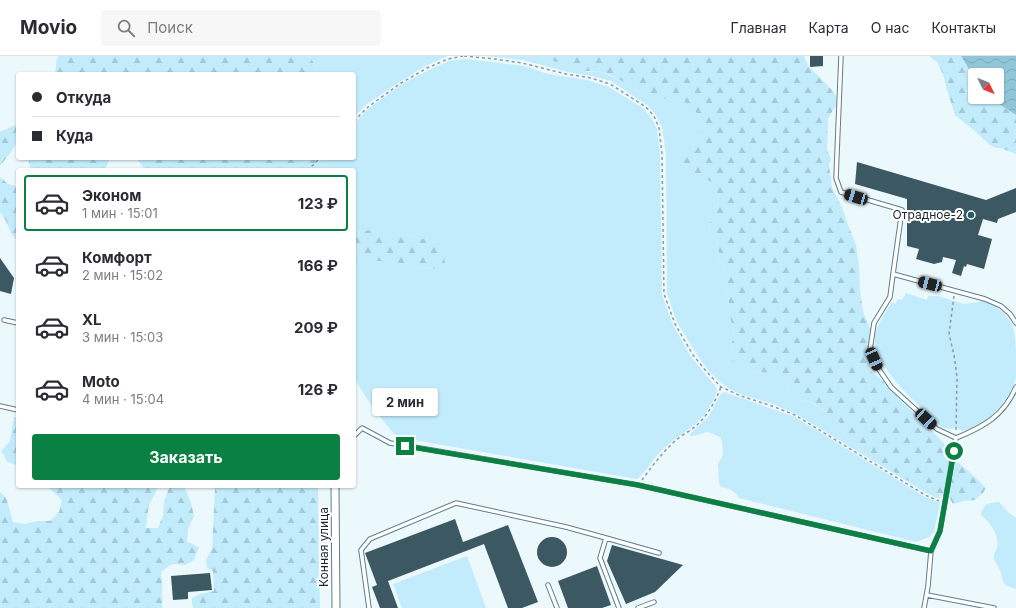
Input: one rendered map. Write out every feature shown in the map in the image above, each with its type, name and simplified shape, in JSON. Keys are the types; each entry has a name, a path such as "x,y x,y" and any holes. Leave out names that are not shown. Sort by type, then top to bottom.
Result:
{"street":[{"name":"Конная улица","path":"335,488 336,608"}],"lane":[{"path":"841,56 836,178 841,192 902,210 890,297 874,323 870,350 878,368 891,387 937,429 956,438 975,430 992,420 1005,406 1016,387"},
{"path":"893,274 985,299 1001,306 1010,314 1016,323"},
{"path":"4,320 16,323"},
{"path":"0,406 16,410"},
{"path":"356,434 362,428 390,443 638,485 931,551"},
{"path":"924,608 927,595 931,551 940,531 956,438"},
{"path":"369,608 361,550 370,538 456,503 566,527 659,553"},
{"path":"606,538 600,558 619,608"},
{"path":"548,585 557,608"},
{"path":"927,595 994,608"},
{"path":"638,608 654,602"}],"path":[{"path":"356,119 368,107 402,83 427,68 448,59 464,56 522,63 566,74 591,78 610,84 646,107 654,116 660,128 662,154 664,294 675,324 693,354 721,387 741,396 795,415 925,495 945,503"},
{"path":"310,168 318,160"},
{"path":"955,290 949,334 957,377 956,438"},
{"path":"638,485 661,455 676,440 696,426 707,414 721,387"}],"green space":[{"path":"58,56 310,56 315,66 316,72 55,72"},
{"path":"310,56 448,56 427,65 401,81 367,104 356,115 356,72 316,72 315,66"},
{"path":"486,56 540,56 573,68 589,72 598,71 622,81 648,98 674,98 688,103 697,113 703,124 699,138 689,144 692,172 714,184 718,197 717,213 709,226 710,233 717,240 720,260 726,273 730,316 734,333 731,348 741,364 749,370 776,374 784,378 789,391 799,399 812,403 840,423 844,434 862,452 909,481 941,494 940,499 926,493 796,414 773,404 731,390 708,370 677,322 667,293 666,154 662,127 656,115 647,105 611,81 568,72 523,60"},
{"path":"540,56 804,56 808,66 836,96 837,105 828,119 827,150 831,159 829,165 832,188 843,210 856,245 863,312 871,330 867,351 869,370 882,380 890,390 944,443 949,453 986,488 983,493 975,500 953,504 949,497 909,481 862,452 844,434 840,423 813,403 799,399 789,391 784,378 776,374 749,370 741,364 733,362 731,348 734,333 730,316 726,273 720,260 717,240 710,233 709,226 717,213 718,197 714,184 692,172 683,164 682,151 689,144 699,138 703,124 697,113 687,103 674,98 648,98 610,75 598,71 581,71"},
{"path":"929,56 961,56 968,68 968,104 999,104 1016,115 1016,154 990,145 955,115 944,77 938,63"},
{"path":"465,59 524,66 548,74 587,80 609,87 644,109 652,119 657,129 660,154 662,295 673,325 691,357 716,387 717,391 709,408 701,419 656,456 644,473 637,479 397,437 375,411 356,381 356,258 371,261 390,261 423,268 436,269 437,243 425,239 406,236 389,236 382,231 371,230 356,232 356,168 322,168 319,162 321,160 356,160 356,122 368,109 402,84 449,61"},
{"path":"16,126 16,144 0,166 0,132"},
{"path":"28,160 109,160 106,168 30,168"},
{"path":"138,160 319,160 322,168 144,168"},
{"path":"0,177 8,184 16,186 16,239 0,212"},
{"path":"371,230 382,231 389,236 406,236 425,239 437,243 444,251 445,264 436,269 423,268 390,261 371,261 356,258 356,232"},
{"path":"906,293 927,300 928,296 938,296 964,304 980,302 981,300 999,309 1010,320 1015,335 1016,377 1014,385 1006,400 988,419 962,431 956,427 950,429 943,428 911,398 889,373 881,360 876,347 875,335 877,327 892,302 895,304 898,299 902,300"},
{"path":"724,392 795,417 925,497 940,503 934,532 929,537 916,542 739,498 732,490 721,487 719,483 718,464 723,455 722,441 720,437 708,432 692,436 689,435 709,416 720,395"},
{"path":"14,417 16,418 16,465 8,462 1,451 10,441"},
{"path":"49,488 157,488 147,514 146,528 158,528 163,516 164,501 169,488 185,488 194,516 188,529 187,542 199,547 194,560 185,565 172,564 161,572 162,608 0,608 0,492 6,497 13,522 25,524 38,521 50,521 59,512 62,500"},
{"path":"215,488 318,488 320,608 193,608 192,598 200,594 214,591 213,571 207,568 206,560 212,549"},
{"path":"999,502 1016,518 1016,589 1007,586 1004,582 994,559 998,543 996,534 988,521 981,515 983,508 987,504"},
{"path":"467,556 486,608 402,608 393,584"}],"water":[{"path":"961,56 1016,56 1016,115 999,104 1004,104 1004,68 968,68"}],"building":[{"path":"810,56 823,56 823,66 810,67"},
{"name":"Отрадное-2","path":"857,162 986,200 1016,188 1016,212 998,219 997,223 983,219 978,235 992,239 984,269 967,264 966,267 964,266 961,276 952,273 956,260 943,257 942,262 934,264 916,259 919,249 907,246 907,199 855,184"},
{"path":"0,258 14,278 11,294 0,291"},
{"path":"455,519 463,542 508,525 538,602 522,608 508,608 484,544 388,581 398,608 380,608 372,587 377,585 365,553"},
{"path":"552,537 563,541 567,552 563,563 552,567 541,563 537,552 541,541"},
{"path":"612,545 683,565 655,592 626,604 607,561"},
{"path":"597,566 611,605 602,608 568,608 558,581"},
{"path":"210,573 212,590 188,592 188,599 173,600 171,576"}],"place":[{"name":"Отрадное-2","path":"971,215"}],"route":[{"path":"405,446 638,485 931,551 940,531 954,451"}]}
